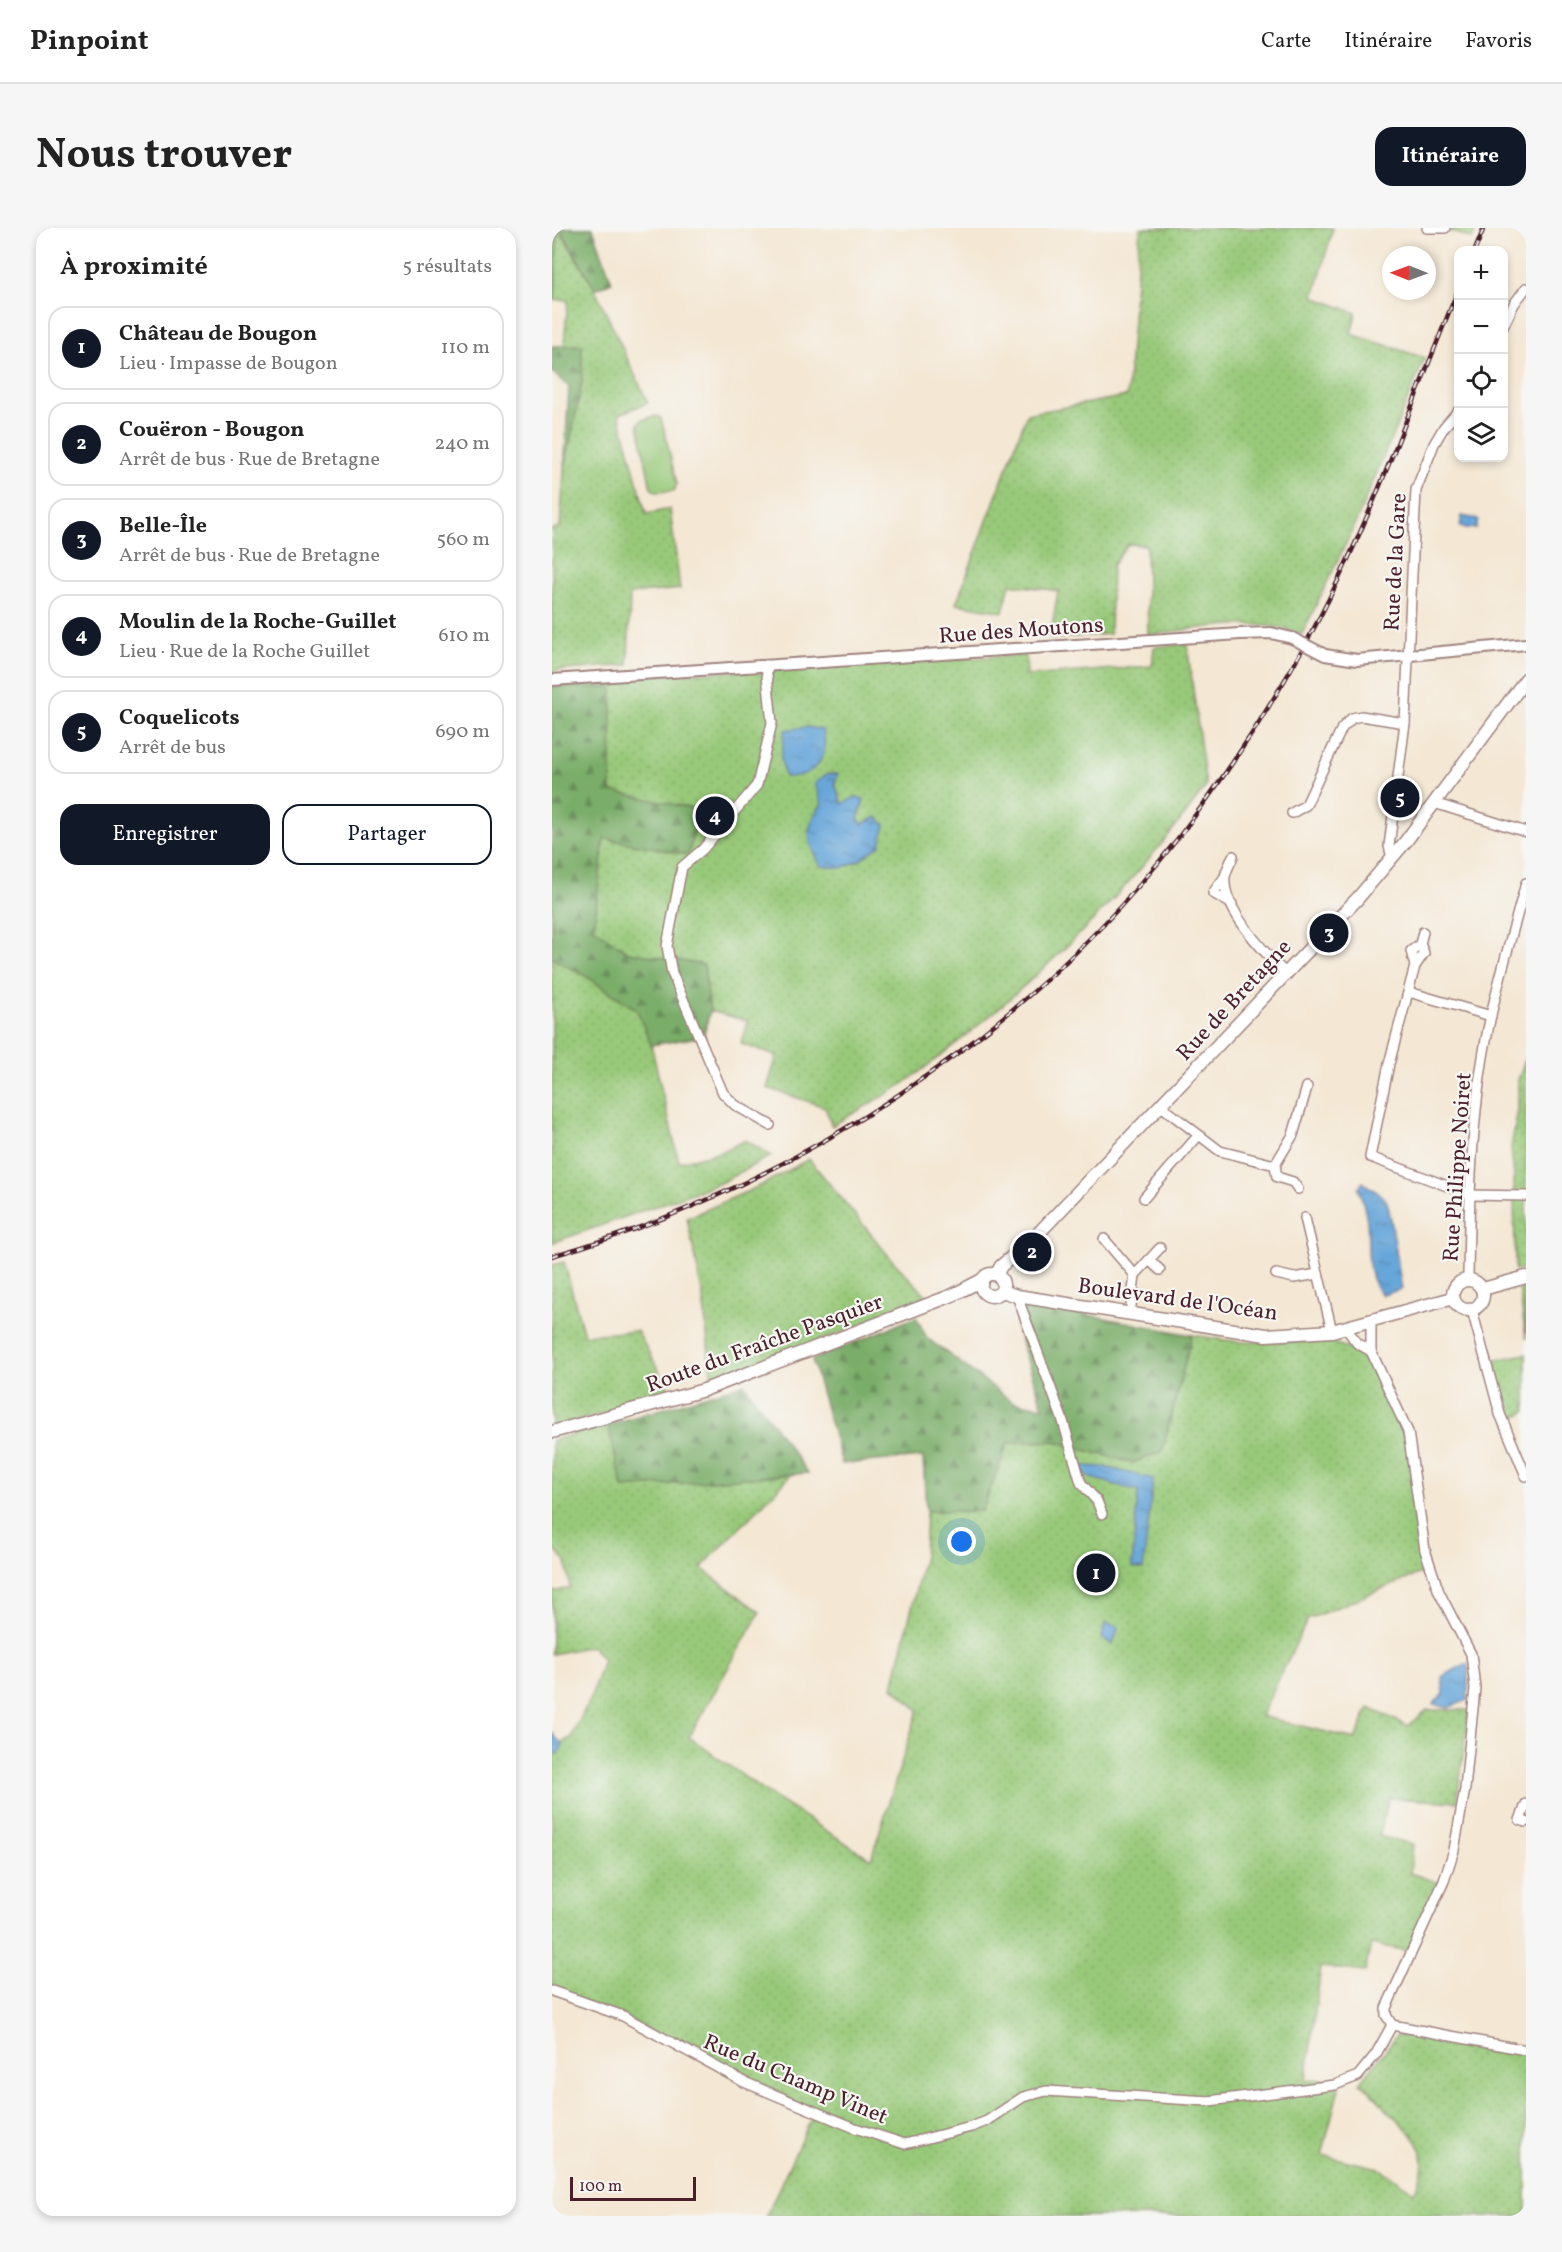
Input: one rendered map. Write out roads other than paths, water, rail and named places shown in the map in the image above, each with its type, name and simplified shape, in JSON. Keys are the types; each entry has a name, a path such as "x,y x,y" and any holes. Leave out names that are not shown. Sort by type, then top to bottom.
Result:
{"main road":[{"name":"Rue de Bretagne","path":"996,1275 1001,1266 1033,1239 1161,1106 1392,858 1526,679"},
{"path":"988,1275 996,1275 1001,1280 1002,1291 995,1296 984,1294 981,1287 982,1280 988,1275"},
{"path":"1483,1289 1526,1277"},
{"path":"1468,1279 1477,1282 1483,1289 1482,1302 1472,1310 1462,1309 1453,1298 1456,1285 1468,1279"},
{"name":"Route du Fraîche Pasquier","path":"552,1432 704,1390 953,1295 982,1280"},
{"name":"Boulevard de l'Océan","path":"1002,1291 1017,1296 1257,1334 1296,1335 1346,1328 1453,1298"},
{"name":"Route du Fraîche Pasquier","path":"953,1295 984,1294"}],"street":[{"path":"1427,228 1445,228"},
{"path":"1508,318 1524,290"},
{"name":"Rue de la Gare","path":"1392,858 1389,846 1405,723 1416,490 1434,444 1454,416"},
{"name":"Rue des Moutons","path":"552,680 752,665 1271,633 1292,638 1325,656 1357,660 1408,655"},
{"path":"1408,655 1526,644"},
{"path":"766,665 772,723 757,785 703,849 682,867 668,946 672,973 723,1093 735,1105 770,1125"},
{"path":"1292,813 1306,805 1346,724 1360,716 1405,723"},
{"path":"1434,803 1526,832"},
{"path":"1232,904 1213,893 1224,878 1233,856"},
{"path":"1224,878 1232,904 1243,927 1286,974"},
{"name":"Rue Philippe Noiret","path":"1468,1279 1474,1133 1491,1016 1526,883"},
{"path":"1423,932 1420,944 1411,951 1415,966 1389,1064 1370,1157 1471,1196 1526,1196"},
{"path":"1409,992 1491,1016"},
{"path":"1298,1190 1293,1182 1277,1177 1275,1165 1293,1135 1307,1088"},
{"path":"1161,1106 1198,1136 1228,1155 1261,1160 1275,1165"},
{"path":"1144,1198 1198,1136"},
{"path":"1305,1218 1332,1331"},
{"path":"1104,1239 1136,1275"},
{"path":"1130,1314 1136,1275 1160,1248"},
{"path":"1149,1260 1160,1270"},
{"path":"1276,1274 1294,1278 1318,1274"},
{"path":"1017,1296 1063,1421 1081,1484 1097,1502 1102,1514"},
{"path":"1472,1310 1500,1414 1526,1476"},
{"path":"1371,1322 1371,1351 1408,1432 1425,1550 1439,1592 1471,1654 1475,1688 1459,1831 1444,1881 1386,2008 1386,2015 1392,2025 1526,2050"},
{"path":"1346,1328 1357,1343 1371,1351"},
{"path":"1526,1804 1520,1820 1526,1822"},
{"name":"Rue du Champ Vinet","path":"552,1992 623,2016 744,2082 855,2128 905,2144 917,2143 987,2121 1023,2097 1039,2092 1209,2101 1335,2085 1358,2076 1376,2054 1392,2025"}],"water":[{"path":"1462,516 1478,519 1476,529 1460,527"},
{"path":"808,727 823,730 822,758 812,770 805,774 785,777 781,759 785,730"},
{"path":"827,774 838,774 835,784 842,804 856,797 864,799 858,819 862,824 877,817 885,825 880,845 858,861 841,868 821,866 809,835 812,821 822,804 815,783"},
{"path":"1363,1182 1381,1195 1388,1205 1402,1289 1383,1295 1377,1289 1370,1271 1367,1220 1358,1188"},
{"path":"1083,1466 1105,1467 1153,1479 1143,1569 1132,1568 1138,1491 1081,1475"},
{"path":"1105,1623 1118,1627 1113,1645 1102,1638"},
{"path":"1465,1664 1468,1665 1468,1700 1448,1708 1433,1704 1444,1694 1442,1677"},
{"path":"553,1734 563,1745 558,1754 552,1752"}],"railway":[{"path":"1477,246 1484,228"},
{"path":"552,1256 641,1227 729,1190 815,1146 898,1095 976,1039 1050,977 1117,910 1178,838 1230,767 1278,692 1307,641 1350,556 1369,512 1454,300"}],"place":[{"name":"Coquelicots","path":"1400,798"},
{"name":"Moulin de la Roche-Guillet","path":"715,816"},
{"name":"Belle-Île","path":"1329,933"},
{"name":"Couëron - Bougon","path":"1032,1252"},
{"name":"Château de Bougon","path":"1096,1573"}]}
